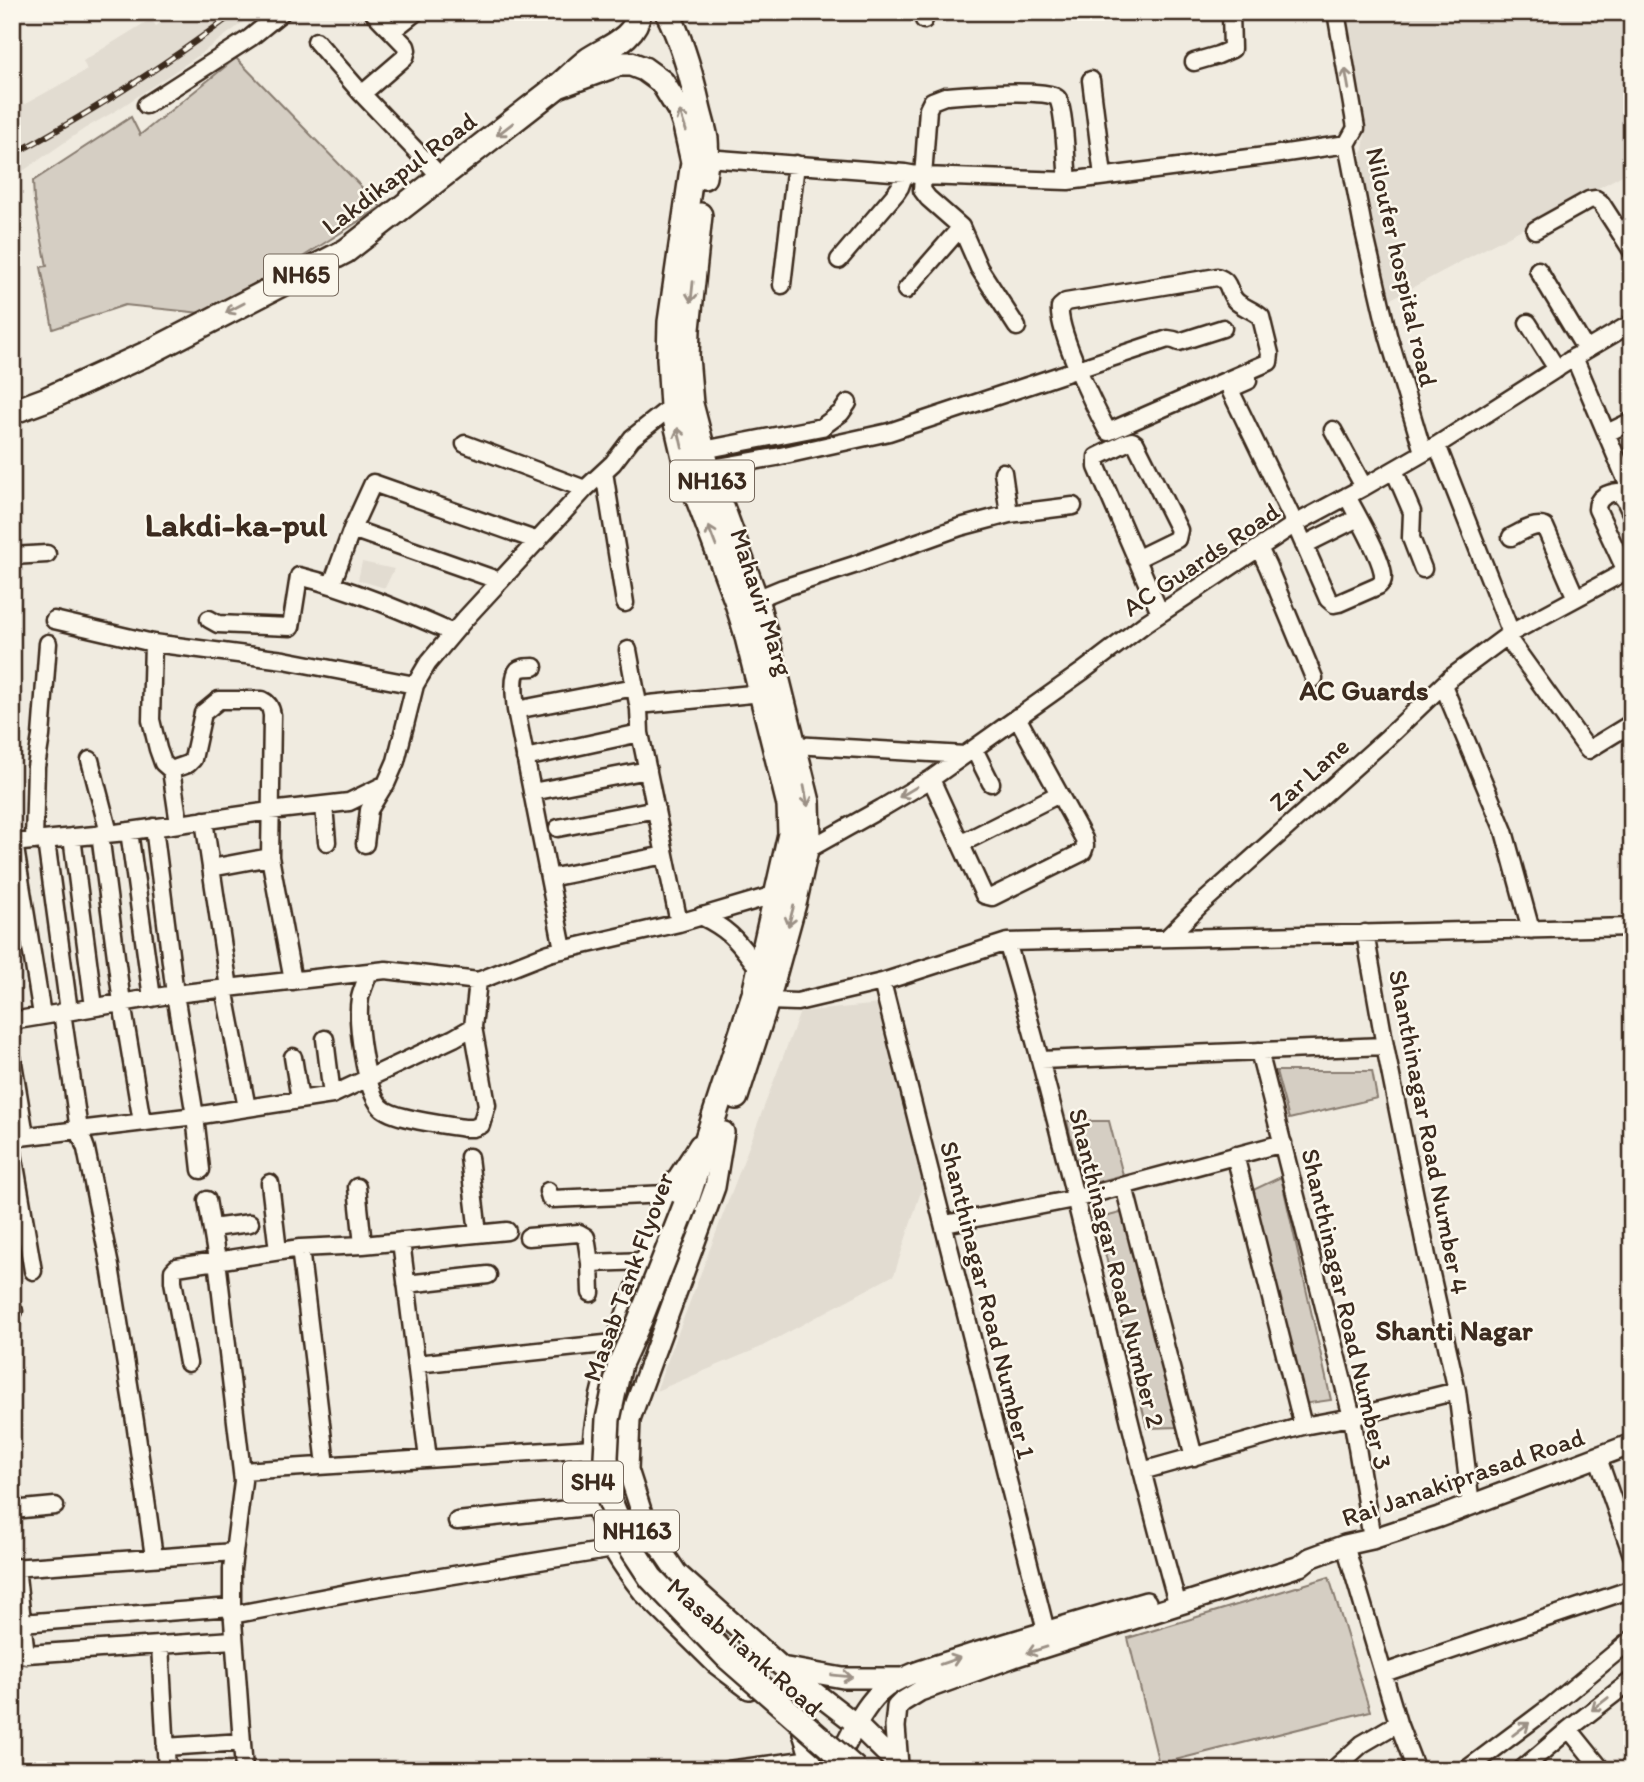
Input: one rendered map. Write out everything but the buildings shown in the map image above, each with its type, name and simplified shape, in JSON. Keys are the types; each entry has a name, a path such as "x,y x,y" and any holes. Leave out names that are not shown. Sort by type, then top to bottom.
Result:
{"highway":[{"name":"Lakdikapul Road","path":"12,412 148,353 346,251 442,178 587,61 622,40 634,29 639,12"},
{"name":"NH163","path":"651,12 697,103"},
{"name":"Mahavir Marg","path":"674,19 706,139 688,329 687,357 691,404 705,459 756,599 756,635 762,694 789,804 790,834 777,894 754,994 732,1059 718,1129"},
{"name":"Mahavir Marg","path":"558,86 618,64 632,64 662,82 680,111 693,162 670,322 669,358 673,406 687,470 736,600 756,635 794,744 808,802 807,850 767,1001 718,1129"},
{"name":"Masab Tank Flyover","path":"718,1129 682,1204 640,1320 620,1364 608,1419 606,1457 610,1501 626,1540 651,1578 727,1657 844,1768"},
{"name":"Masab Tank Flyover","path":"682,1204 620,1422 619,1460 625,1499 640,1538 664,1575 698,1611 870,1770"}],"main road":[{"name":"Masab Tank Road","path":"718,1129 682,1204 646,1261 614,1343 594,1426 592,1473 596,1506 607,1539 644,1593 716,1664 844,1768"},
{"name":"Masab Tank Road","path":"718,1129 715,1186 630,1419 628,1470 647,1530 677,1573 782,1667 856,1724 900,1767"},
{"name":"Rai Janakiprasad Road","path":"1176,1600 1300,1566 1310,1558 1345,1545 1372,1539 1471,1505 1632,1444"},
{"path":"844,1768 856,1724 877,1695 902,1678 1046,1631 1176,1600"},
{"path":"900,1767 895,1727 897,1707 920,1690 1176,1600"},
{"path":"716,1664 744,1633"},
{"path":"742,1684 766,1653"},
{"path":"782,1667 843,1678 902,1678"},
{"path":"803,1733 811,1765"},
{"path":"844,1768 872,1738"}],"street":[{"path":"146,105 250,38 282,12"},
{"path":"362,94 406,54 406,46 373,12"},
{"path":"392,31 416,12"},
{"path":"1194,62 1232,49 1230,12"},
{"name":"Niloufer hospital road","path":"1336,12 1356,128 1346,144 1363,227 1388,335 1430,448 1509,635 1588,750 1632,723"},
{"path":"316,45 442,178"},
{"path":"1091,80 1103,176"},
{"path":"1017,327 979,268 961,227 922,190 928,108 932,102 945,96 1033,92 1057,98 1068,181"},
{"path":"706,158 922,176 1068,181 1346,144"},
{"path":"782,285 796,164"},
{"path":"839,260 896,193 905,173"},
{"path":"1535,230 1589,200 1596,199 1632,251"},
{"path":"906,290 961,227"},
{"path":"1538,270 1580,354 1607,433 1632,494"},
{"path":"1217,277 1225,280 1236,302 1261,317 1270,354 1269,362 1108,432 1078,370 1060,320 1060,307 1066,302 1217,277"},
{"path":"1528,323 1557,369"},
{"name":"AC Guards Road","path":"807,850 931,779 1160,613 1295,524 1394,470 1631,324"},
{"path":"705,459 776,457 889,432 1168,340 1179,342 1223,328"},
{"path":"1272,369 1233,388 1231,392 1328,599 1334,604 1378,586 1383,576 1379,559 1347,496"},
{"path":"365,844 369,810 396,761 415,685 428,663 585,489 613,463 632,438 673,406"},
{"path":"705,459 822,427 848,411"},
{"path":"1607,433 1632,421"},
{"path":"1333,430 1364,487"},
{"path":"1136,559 1177,539 1179,530 1136,444 1132,441 1102,454 1097,457 1096,462 1136,559 1160,613"},
{"path":"465,444 585,489"},
{"path":"1394,470 1412,513 1411,538 1423,569"},
{"path":"604,472 625,603"},
{"path":"1003,472 1009,514"},
{"path":"332,584 352,528 373,483 538,541"},
{"path":"1629,569 1597,509 1597,503 1610,492 1618,492 1625,499 1632,515"},
{"path":"756,599 925,538 1009,514 1073,506"},
{"path":"1304,545 1358,518"},
{"path":"1511,537 1539,525 1545,527 1576,598"},
{"path":"352,528 500,581"},
{"path":"1259,548 1314,678"},
{"path":"12,556 47,554"},
{"name":"Zar Lane","path":"1167,937 1443,685 1509,635 1629,569"},
{"path":"209,619 218,624 291,627 299,576 332,584 453,633"},
{"path":"54,620 153,643 284,660 415,685"},
{"path":"48,643 36,766 40,841 66,1012 79,1130 86,1149 109,1261 154,1557"},
{"path":"153,643 151,720 163,763 171,770 179,824"},
{"path":"628,650 639,709 640,733 679,923"},
{"path":"534,667 516,671 516,710 563,948"},
{"path":"1443,685 1504,831 1531,930"},
{"path":"516,710 635,687"},
{"path":"649,704 762,694"},
{"path":"171,770 188,764 193,759 204,713 219,700 262,700 271,708 270,857 292,981"},
{"path":"931,779 984,895 988,897 1083,852 1086,846 1084,839 1017,718"},
{"path":"525,758 640,733"},
{"path":"794,744 970,752 991,783"},
{"path":"90,760 105,834 122,1003 142,1122"},
{"path":"532,792 648,770"},
{"path":"42,1015 13,842 105,834 349,802 386,783"},
{"path":"961,843 1059,793"},
{"path":"324,805 327,842"},
{"path":"558,828 656,809"},
{"path":"204,820 226,988 247,1108"},
{"path":"154,827 201,1170"},
{"path":"129,831 152,998"},
{"path":"72,837 94,1007"},
{"path":"549,878 665,855"},
{"path":"211,868 270,857"},
{"path":"12,1021 175,994 386,970 478,981 563,948 679,923 777,894"},
{"path":"701,916 718,924 738,940 760,970"},
{"path":"767,1001 797,1002 882,982 1007,942 1632,927"},
{"name":"Shanthinagar Road Number 4","path":"1365,933 1427,1256 1457,1391 1471,1505"},
{"name":"Shanthinagar Road Number 2","path":"1007,942 1041,1060 1176,1600"},
{"path":"369,972 360,997 361,1042 368,1077 381,1107 404,1117 464,1128 477,1128 483,1122 487,1105 473,1027 478,981"},
{"name":"Shanthinagar Road Number 1","path":"882,982 1046,1631"},
{"path":"12,1057 17,1134 79,1130 332,1096 473,1027"},
{"path":"325,1039 332,1096"},
{"path":"1041,1060 1385,1046"},
{"name":"Shanthinagar Road Number 3","path":"1259,1051 1352,1417 1372,1539"},
{"path":"293,1057 300,1100"},
{"path":"945,1224 1074,1199 1283,1143"},
{"path":"12,1147 33,1271"},
{"path":"1235,1154 1303,1426"},
{"path":"469,1157 478,1233"},
{"path":"270,1183 278,1251"},
{"path":"1124,1186 1194,1457"},
{"path":"358,1187 363,1245"},
{"path":"548,1191 552,1199 682,1204"},
{"path":"207,1200 217,1260 243,1480 232,1569 232,1611 244,1770"},
{"path":"212,1228 250,1223"},
{"path":"188,1363 173,1281 173,1271 177,1267 300,1248 363,1245 507,1231"},
{"path":"528,1237 579,1233 583,1235 588,1241 591,1293"},
{"path":"401,1241 428,1459"},
{"path":"300,1248 326,1465"},
{"path":"590,1263 646,1261"},
{"path":"406,1284 488,1275"},
{"path":"416,1364 614,1343"},
{"path":"1142,1471 1303,1426 1457,1391"},
{"path":"242,1471 593,1448"},
{"path":"1598,1458 1632,1555"},
{"path":"12,1510 55,1506"},
{"path":"457,1521 596,1506"},
{"path":"1345,1545 1398,1723 1416,1770"},
{"path":"21,1623 232,1611 614,1549"},
{"path":"233,1640 19,1655 21,1623 14,1567 234,1552"},
{"path":"1384,1673 1632,1589"},
{"path":"1466,1770 1550,1707 1632,1639"},
{"path":"160,1645 167,1770"},
{"path":"1521,1770 1632,1680"},
{"path":"1333,1770 1363,1744 1398,1723"},
{"path":"1569,1729 1602,1770"},
{"path":"165,1747 242,1742"},
{"path":"728,1770 811,1765"}],"shaded area":[{"path":"176,12 257,12 195,58 12,176 12,96 25,104 87,70 83,61 151,19 156,26"},
{"path":"1345,12 1632,12 1632,170 1389,300 1361,163 1365,136"},
{"path":"236,58 381,207 301,258 201,313 125,305 53,329 41,267 47,266 34,200 33,181 131,117 140,135"},
{"path":"362,562 394,569 385,588 358,580"},
{"path":"881,1004 924,1182 894,1275 759,1348 656,1391 800,1012"},
{"path":"1276,1071 1372,1071 1377,1098 1289,1119"},
{"path":"1067,1121 1109,1121 1123,1175 1082,1186"},
{"path":"1281,1177 1331,1400 1303,1404 1251,1191"},
{"path":"1128,1211 1178,1427 1147,1428 1097,1219"},
{"path":"1329,1577 1370,1711 1159,1764 1128,1638"}],"railway":[{"path":"12,155 127,88 236,12"}],"district":[{"name":"Lakdi-ka-pul","path":"236,524"},
{"name":"AC Guards","path":"1364,690"},
{"name":"Shanti Nagar","path":"1454,1330"}]}
